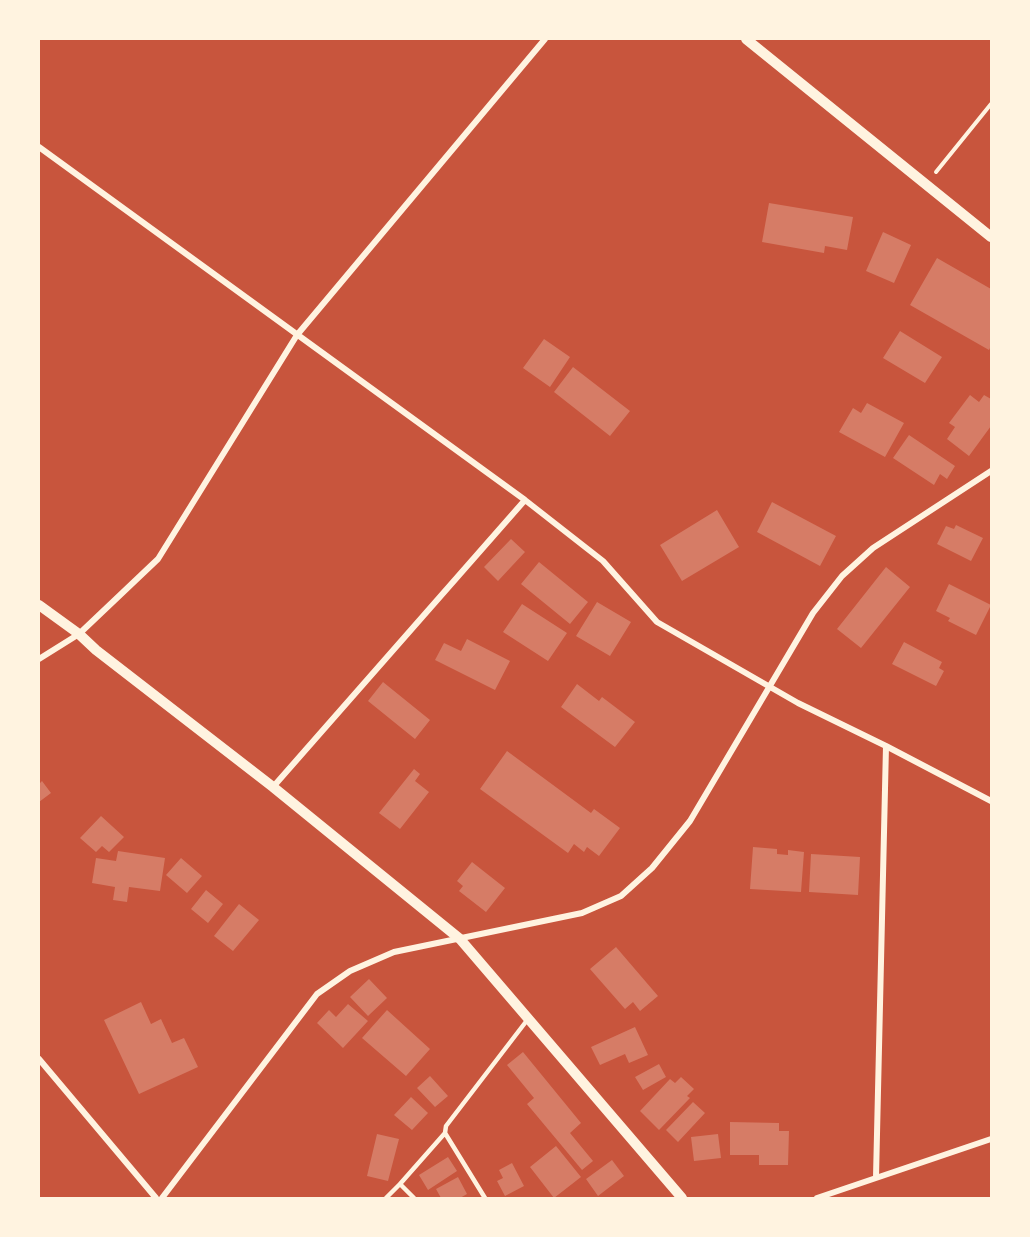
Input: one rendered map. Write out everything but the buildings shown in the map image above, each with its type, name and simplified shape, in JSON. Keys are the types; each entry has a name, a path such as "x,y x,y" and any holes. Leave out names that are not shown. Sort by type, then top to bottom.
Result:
{"street":[{"path":"39,659 79,634 158,559 297,335 545,39"},
{"path":"746,39 991,237"},
{"path":"39,147 525,500 603,561 657,622 798,703 991,801"},
{"path":"162,1198 317,994 350,970 394,952 582,914 621,896 652,868 690,821 813,613 842,576 873,548 991,471"},
{"path":"273,787 525,500"},
{"path":"39,605 273,787 460,939 682,1198"},
{"path":"876,1177 886,746"},
{"path":"39,1059 156,1198"},
{"path":"817,1198 991,1139"}],"lane":[{"path":"386,1198 446,1133 447,1126 528,1019"},
{"path":"446,1133 485,1198"},
{"path":"400,1184 414,1198"}],"path":[{"path":"926,184 991,104"}]}
